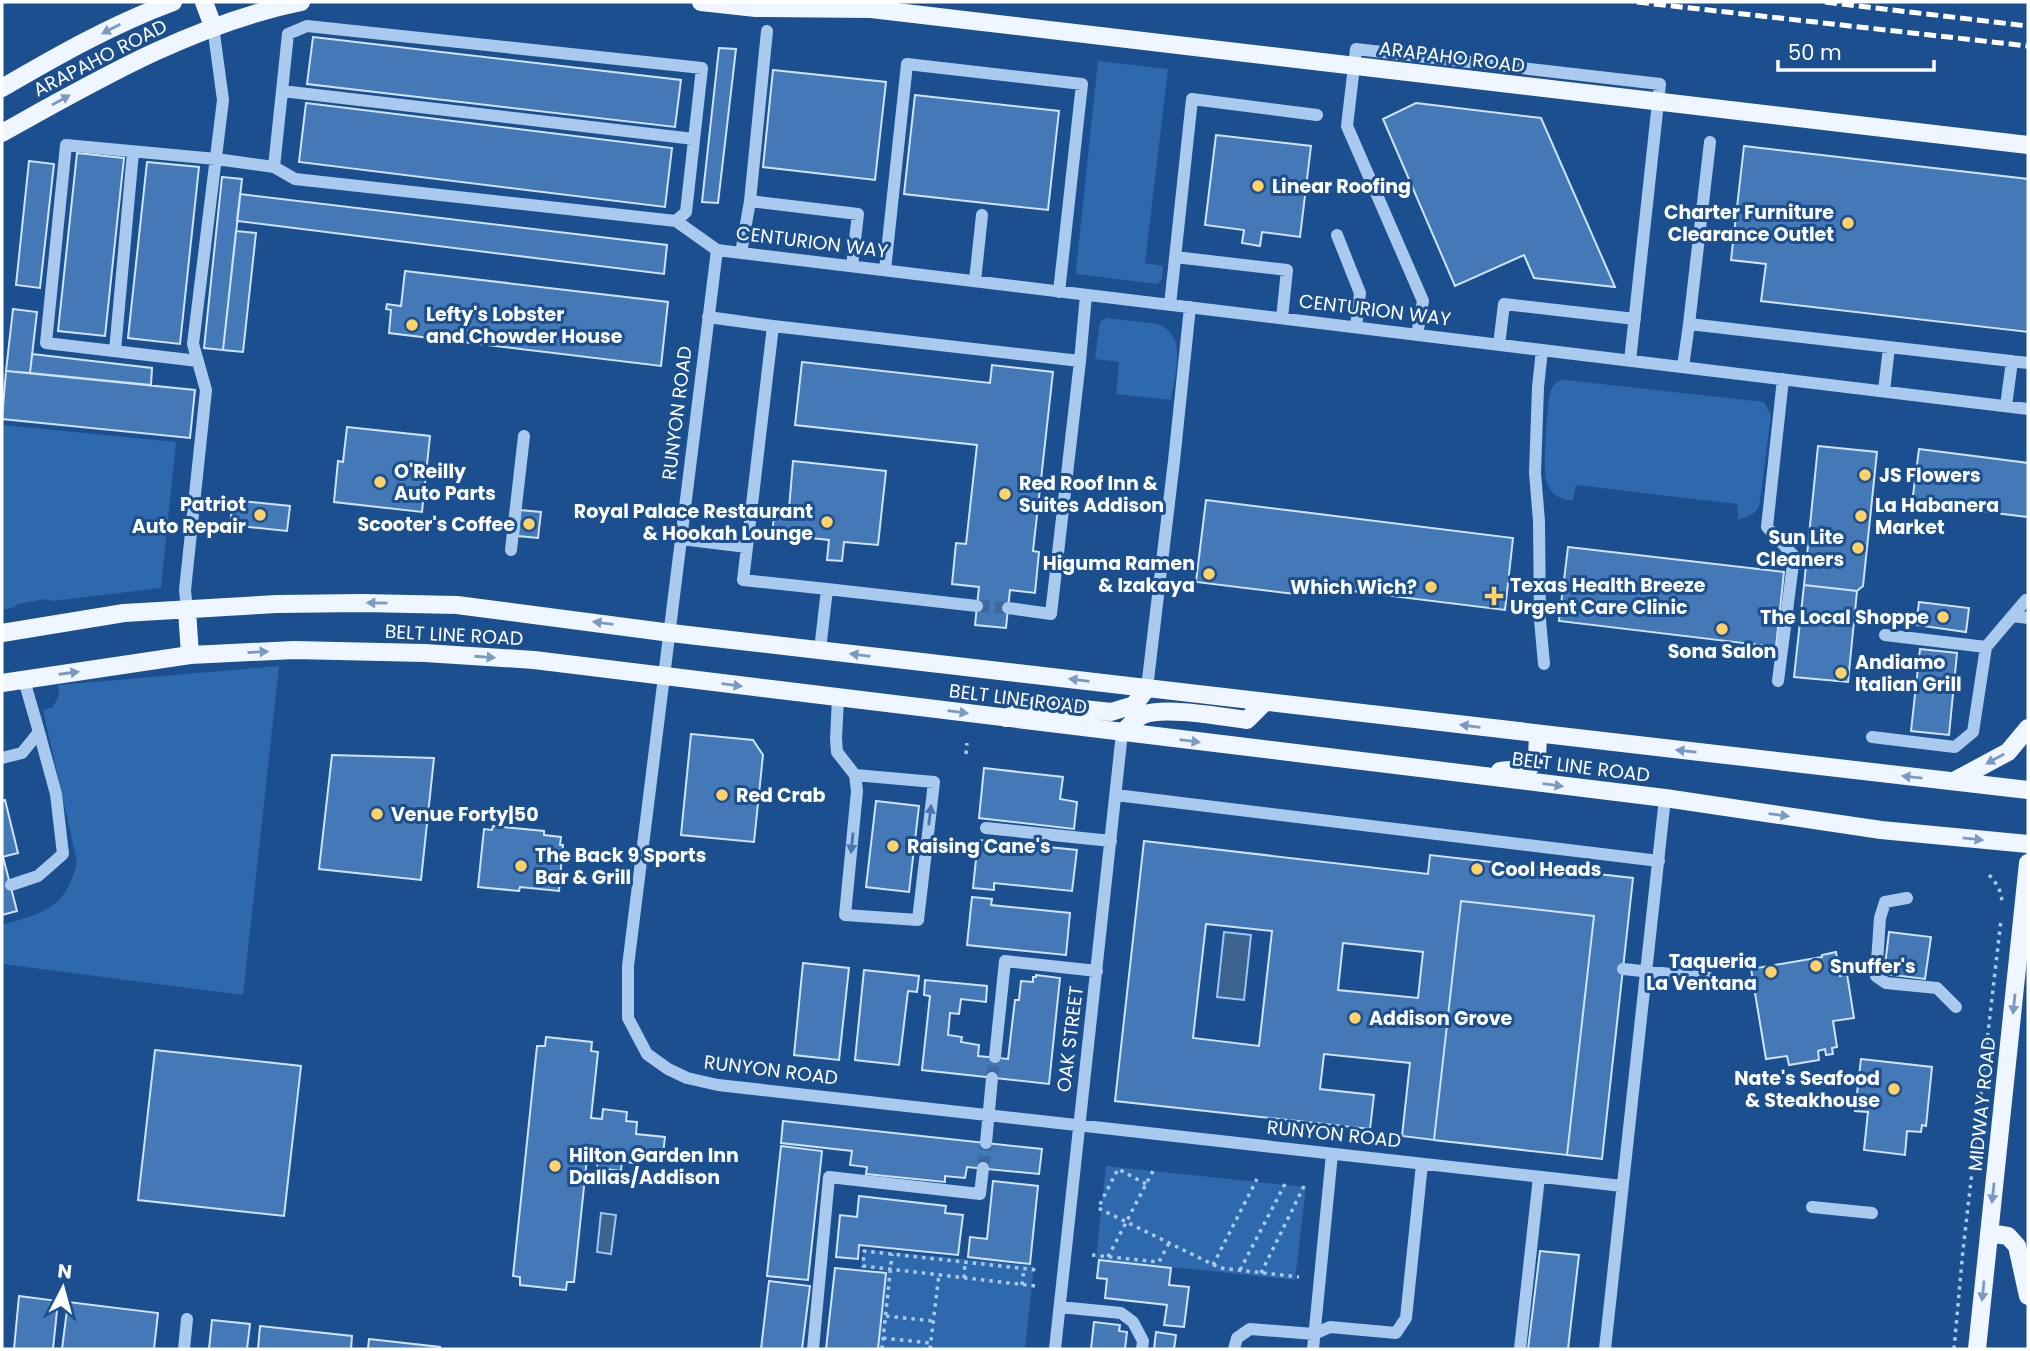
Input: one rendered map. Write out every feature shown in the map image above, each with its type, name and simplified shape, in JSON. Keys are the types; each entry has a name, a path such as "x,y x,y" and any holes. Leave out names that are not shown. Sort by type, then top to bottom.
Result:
{"main road":[{"name":"ARAPAHO ROAD","path":"2,88 57,56 140,14 173,2"},
{"path":"204,2 213,26"},
{"name":"ARAPAHO ROAD","path":"2,133 119,68 213,26 301,2"},
{"name":"ARAPAHO ROAD","path":"701,2 756,8 871,9"},
{"name":"ARAPAHO ROAD","path":"840,2 871,9 2028,145"},
{"name":"BELT LINE ROAD","path":"2,633 124,613 289,604 440,604 2028,790"},
{"path":"187,610 190,655"},
{"name":"BELT LINE ROAD","path":"2,683 190,655 294,650 425,653 534,660 1665,798 1881,830 2028,844"},
{"path":"1006,718 1038,704 1111,712 1134,705 1147,688"},
{"path":"1122,733 1142,715 1157,712 1247,720 1265,702"},
{"path":"1954,781 2008,752 2028,728"},
{"path":"1461,774 1528,768 1537,759 1538,734"},
{"name":"MIDWAY ROAD","path":"1977,1349 2028,863"},
{"path":"1989,1233 2008,1236 2017,1246 2028,1296"}],"street":[{"path":"187,610 185,590 206,390 194,344 223,100 213,26"},
{"path":"274,167 288,33 307,26 702,68 686,212 676,221"},
{"path":"741,253 750,201 767,31"},
{"path":"1417,335 1423,301 1347,126 1356,49 1660,85 1630,360"},
{"path":"885,270 907,64 1082,84 1059,292"},
{"path":"282,92 694,139"},
{"path":"1170,305 1192,99 1317,115"},
{"path":"1683,367 1710,142"},
{"path":"198,361 46,343 65,145 274,167 295,179 676,221 717,250"},
{"path":"115,351 133,152"},
{"path":"750,201 859,214 852,266"},
{"path":"975,281 982,215"},
{"path":"1336,235 1360,293 1356,327"},
{"name":"CENTURION WAY","path":"717,250 2028,409"},
{"name":"RUNYON ROAD","path":"717,250 628,966 628,1018 647,1054 687,1078 718,1085 1622,1186"},
{"path":"1175,257 1287,270 1283,318"},
{"path":"1008,608 1051,614 1086,295"},
{"path":"1499,345 1504,304 1635,319"},
{"path":"1147,688 1190,307"},
{"path":"708,317 1080,361"},
{"path":"1689,324 2028,363"},
{"path":"773,326 743,580 977,606"},
{"path":"1884,391 1889,347"},
{"path":"1542,350 1535,473 1544,664"},
{"path":"2007,406 2012,361"},
{"path":"1777,681 1794,556 1767,527 1783,379"},
{"path":"511,550 524,436"},
{"path":"681,539 747,547"},
{"path":"820,650 827,589"},
{"path":"1872,737 1955,747 1973,732 1986,647 2026,600"},
{"path":"2014,616 2028,618"},
{"path":"1885,635 1986,647"},
{"path":"10,885 38,876 63,854 56,794 24,680"},
{"path":"838,698 837,752 855,775 857,791 845,915 918,920 934,782 855,775"},
{"path":"2,758 22,753 39,732"},
{"name":"OAK STREET","path":"1055,1349 1122,733"},
{"path":"1116,794 1658,861"},
{"path":"1605,1349 1665,798"},
{"path":"986,828 1111,841"},
{"path":"1907,898 1885,902 1880,918 1876,976 1886,983 1937,988 1956,1007"},
{"path":"995,1057 1005,961 1097,971"},
{"path":"1623,969 1709,978"},
{"path":"986,1143 992,1077"},
{"path":"1312,1349 1332,1154"},
{"path":"1234,1349 1237,1338 1250,1329 1314,1334 1330,1327 1396,1333 1406,1318 1422,1164"},
{"path":"813,1349 829,1177 979,1195 983,1168"},
{"path":"1520,1349 1539,1177"},
{"path":"1812,1207 1872,1213"},
{"path":"1060,1307 1121,1313 1133,1322 1143,1341 1142,1349"},
{"path":"184,1349 187,1319"}],"path":[{"path":"966,754 967,743"},
{"path":"1989,874 2002,895 2003,906"},
{"path":"1954,1349 2001,919"},
{"path":"1108,1257 1155,1167"},
{"path":"1146,1184 1118,1169 1098,1208 1220,1268 1299,1277"},
{"path":"1213,1265 1257,1179"},
{"path":"1240,1270 1286,1182"},
{"path":"1261,1273 1305,1184"},
{"path":"1093,1255 1159,1262 1169,1243"},
{"path":"1035,1286 863,1266 864,1251 1037,1270"},
{"path":"882,1349 892,1254"},
{"path":"964,1278 965,1262"},
{"path":"1022,1285 1024,1268"},
{"path":"930,1349 939,1275"},
{"path":"886,1316 933,1321"},
{"path":"883,1338 930,1343"}],"shaded area":[{"path":"1098,61 1168,69 1145,263 1163,266 1162,279 1157,284 1077,274"},
{"path":"1107,318 1158,324 1174,337 1177,357 1171,400 1116,394 1119,362 1095,359 1100,322"},
{"path":"1558,381 1764,402 1771,415 1759,507 1754,513 1738,520 1737,504 1576,485 1573,500 1555,495 1547,484 1545,472 1547,419 1551,389"},
{"path":"3,425 176,442 161,588 53,601 46,599 17,604 2,610"},
{"path":"279,666 243,995 2,964 2,925 51,907 66,890 77,862 43,710 53,707 59,695 58,685"},
{"path":"1224,932 1251,935 1244,1000 1217,997"},
{"path":"1106,1166 1306,1187 1295,1280 1096,1259"},
{"path":"601,1213 616,1215 611,1254 597,1252"},
{"path":"863,1249 1034,1266 1025,1349 879,1349 887,1271 861,1268"}],"building":[{"path":"313,37 681,80 675,127 307,84"},
{"path":"719,48 736,49 718,203 702,202"},
{"path":"773,70 886,82 875,180 763,167"},
{"path":"915,95 1059,111 1048,210 904,194"},
{"path":"306,103 672,148 665,207 299,162"},
{"path":"1416,103 1541,118 1615,287 1534,278 1524,255 1455,286 1383,119"},
{"name":"Linear Roofing","path":"1216,135 1311,146 1300,237 1262,232 1260,246 1242,243 1244,230 1205,225"},
{"path":"1744,146 2028,179 2028,332 1761,301 1766,264 1731,260"},
{"path":"77,153 124,158 105,336 58,331"},
{"path":"29,161 54,164 40,288 16,285"},
{"path":"147,162 199,167 180,344 128,338"},
{"path":"222,177 242,179 223,350 204,348"},
{"path":"240,194 667,245 664,274 237,221"},
{"path":"236,231 256,233 243,352 223,350"},
{"path":"405,271 668,302 661,366 389,333 391,310 386,309 387,304 401,306"},
{"path":"13,309 37,312 30,373 6,371"},
{"path":"32,354 152,368 151,385 30,373"},
{"name":"Red Roof Inn & Suites Addison","path":"802,362 990,383 992,365 1053,372 1033,551 1039,552 1035,593 1010,590 1006,628 975,625 979,587 952,584 956,543 966,544 977,445 795,425"},
{"path":"6,371 195,390 190,438 2,419"},
{"name":"O'Reilly Auto Parts","path":"347,427 430,436 422,512 334,502 338,461 343,462"},
{"path":"1818,446 1877,452 1863,586 1857,591 1804,585"},
{"path":"1919,449 2028,463 2028,517 1912,503"},
{"name":"Royal Palace Restaurant & Hookah Lounge","path":"793,461 886,471 878,545 844,542 842,561 827,560 829,540 772,534 775,508 789,509"},
{"name":"Patriot Auto Repair","path":"233,500 290,506 287,531 230,525"},
{"path":"1206,500 1513,538 1505,610 1295,584 1294,594 1196,582"},
{"name":"Scooter's Coffee","path":"520,510 541,512 538,538 518,536"},
{"path":"1568,547 1784,572 1776,647 1559,621"},
{"path":"1804,585 1857,591 1848,682 1794,677"},
{"name":"The Local Shoppe","path":"1919,602 1969,608 1966,632 1916,625"},
{"path":"1920,649 1957,653 1949,735 1911,731"},
{"name":"Red Crab","path":"691,734 753,740 763,755 754,842 681,835"},
{"name":"Venue Forty|50","path":"332,755 434,758 421,880 319,869"},
{"path":"984,768 1063,777 1060,799 1077,802 1074,829 979,818"},
{"path":"5,800 18,853 2,857 2,801"},
{"name":"Raising Cane's","path":"876,801 919,806 909,892 866,887"},
{"name":"The Back 9 Sports Bar & Grill","path":"493,826 544,831 544,835 561,837 560,845 563,845 559,891 478,887 484,829 492,830"},
{"path":"978,840 1077,850 1072,891 994,883 994,890 973,888"},
{"name":"Addison Grove","path":"1144,841 1428,874 1430,855 1633,878 1602,1159 1567,1155 1594,916 1461,901 1434,1140 1402,1136 1410,1063 1324,1054 1320,1089 1374,1095 1370,1129 1115,1101","holes":["1206,924 1272,931 1259,1046 1193,1038","1343,943 1423,952 1418,998 1338,990"]},
{"path":"2,857 17,911 2,915"},
{"path":"972,897 992,899 991,905 1070,913 1066,955 967,945"},
{"path":"1461,901 1594,916 1567,1155 1434,1140"},
{"path":"1889,932 1931,937 1925,979 1884,974"},
{"path":"1836,952 1840,976 1847,974 1854,1018 1833,1021 1837,1047 1832,1048 1833,1054 1826,1055 1825,1049 1818,1051 1819,1060 1789,1065 1787,1056 1766,1059 1751,969 1822,957"},
{"path":"803,963 849,968 839,1060 794,1055"},
{"path":"864,970 919,976 917,992 908,991 899,1065 855,1060"},
{"path":"1036,975 1060,978 1049,1084 922,1070 930,996 924,995 925,980 987,986 986,1002 961,999 959,1014 950,1013 948,1035 962,1037 961,1042 979,1045 978,1056 1008,1059 1015,1000 1019,1000 1021,981 1033,982"},
{"name":"Hilton Garden Inn Dallas/Addison","path":"546,1037 592,1042 591,1051 598,1052 591,1118 602,1119 603,1109 627,1112 626,1121 637,1122 636,1134 665,1137 663,1154 634,1151 633,1163 622,1161 621,1171 597,1168 598,1159 587,1158 574,1282 567,1282 566,1290 520,1285 520,1277 513,1276 537,1046 545,1046"},
{"path":"155,1050 301,1066 284,1216 138,1200"},
{"name":"Nate's Seafood & Steakhouse","path":"1861,1059 1932,1067 1926,1126 1922,1125 1921,1132 1907,1131 1905,1155 1864,1150 1868,1112 1855,1111"},
{"path":"783,1121 1042,1149 1039,1174 967,1167 965,1178 945,1176 945,1182 866,1174 867,1167 850,1165 852,1151 781,1143"},
{"path":"781,1146 822,1151 808,1280 767,1276"},
{"path":"993,1181 1038,1186 1030,1264 968,1257 970,1237 987,1239"},
{"path":"859,1196 946,1206 945,1213 963,1215 958,1255 859,1245 858,1259 836,1257 840,1215 857,1217"},
{"path":"1540,1251 1579,1255 1568,1349 1528,1349"},
{"path":"1099,1260 1171,1268 1169,1285 1189,1287 1184,1327 1164,1325 1167,1305 1105,1298 1107,1279 1097,1278"},
{"path":"835,1268 886,1273 878,1349 826,1349"},
{"path":"769,1281 810,1286 802,1349 761,1349"},
{"path":"19,1296 58,1301 53,1349 14,1349"},
{"path":"68,1302 158,1313 154,1349 62,1349"},
{"path":"212,1320 250,1324 247,1349 209,1349"},
{"path":"1094,1322 1120,1325 1119,1331 1127,1332 1125,1349 1091,1349"},
{"path":"260,1326 352,1336 351,1349 258,1349"},
{"path":"1156,1332 1176,1335 1174,1349 1154,1349"},
{"path":"369,1339 440,1347 440,1349 368,1349"}],"tunnel":[{"path":"977,606 1008,608"},
{"path":"992,1078 995,1057"},
{"path":"983,1168 986,1143"}],"railway":[{"path":"1637,2 2028,46"},
{"path":"1825,2 2028,26"}],"place":[{"name":"Linear Roofing","path":"1258,186"},
{"name":"Charter Furniture Clearance Outlet","path":"1848,223"},
{"name":"Lefty's Lobster and Chowder House","path":"412,325"},
{"name":"JS Flowers","path":"1865,475"},
{"name":"O'Reilly Auto Parts","path":"380,482"},
{"name":"Red Roof Inn & Suites Addison","path":"1005,494"},
{"name":"Patriot Auto Repair","path":"260,515"},
{"name":"La Habanera Market","path":"1861,516"},
{"name":"Royal Palace Restaurant & Hookah Lounge","path":"827,522"},
{"name":"Scooter's Coffee","path":"529,524"},
{"name":"Sun Lite Cleaners","path":"1858,548"},
{"name":"Higuma Ramen & Izakaya","path":"1209,574"},
{"name":"Which Wich?","path":"1431,587"},
{"name":"Texas Health Breeze Urgent Care Clinic","path":"1494,596"},
{"name":"The Local Shoppe","path":"1943,617"},
{"name":"Sona Salon","path":"1722,629"},
{"name":"Andiamo Italian Grill","path":"1841,673"},
{"name":"Red Crab","path":"722,795"},
{"name":"Venue Forty|50","path":"377,814"},
{"name":"Raising Cane's","path":"893,846"},
{"name":"The Back 9 Sports Bar & Grill","path":"521,866"},
{"name":"Cool Heads","path":"1477,869"},
{"name":"Snuffer's","path":"1816,966"},
{"name":"Taqueria La Ventana","path":"1771,972"},
{"name":"Addison Grove","path":"1355,1018"},
{"name":"Nate's Seafood & Steakhouse","path":"1894,1089"},
{"name":"Hilton Garden Inn Dallas/Addison","path":"555,1166"}]}
